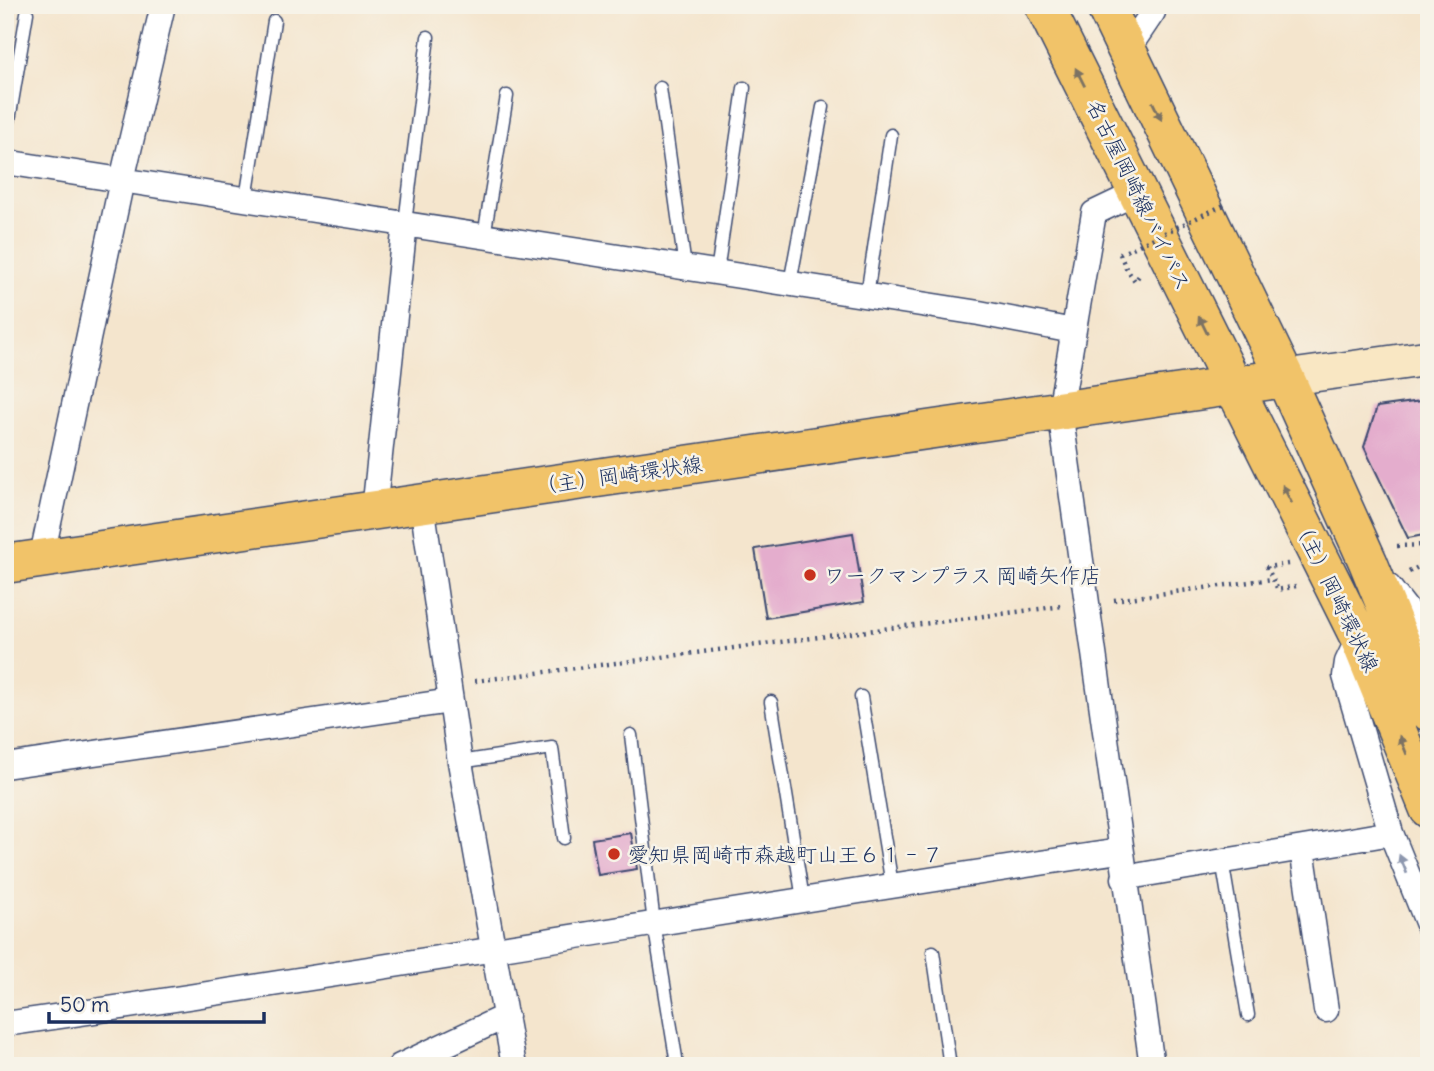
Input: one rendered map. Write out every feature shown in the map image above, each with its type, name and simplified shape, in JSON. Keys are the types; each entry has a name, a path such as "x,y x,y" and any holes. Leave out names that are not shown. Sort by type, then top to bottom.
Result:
{"main road":[{"name":"名古屋岡崎線バイパス","path":"1044,5 1233,386"},
{"path":"1105,5 1285,378"},
{"name":"（主）岡崎環状線","path":"23,562 1285,378 1383,554 1429,712"},
{"name":"（主）岡崎環状線","path":"1233,386 1359,637 1429,808"}],"street":[{"path":"23,562 122,180 163,5"},
{"path":"1128,49 1153,12 1154,5"},
{"path":"5,162 867,295 1073,331"},
{"path":"1138,192 1094,213 1060,411 1152,1066"},
{"path":"374,511 405,223"},
{"path":"1285,378 1429,358"},
{"path":"422,504 460,762 514,1066"},
{"path":"1383,554 1429,649"},
{"path":"1359,637 1347,662 1345,676 1391,833 1429,927"},
{"path":"5,766 450,692"},
{"path":"1125,878 1391,833"},
{"path":"1302,849 1326,1010"},
{"path":"5,1024 492,951 892,884 1121,850"},
{"path":"400,1066 506,1016"}],"lane":[{"path":"5,144 27,13"},
{"path":"246,198 274,21"},
{"path":"405,223 428,37"},
{"path":"660,88 685,267"},
{"path":"717,272 744,88"},
{"path":"484,236 507,96"},
{"path":"790,283 824,107"},
{"path":"867,295 891,135"},
{"path":"861,696 892,884"},
{"path":"771,702 803,899"},
{"path":"631,735 654,923 677,1064"},
{"path":"460,762 552,748 564,838"},
{"path":"1222,860 1248,1015"},
{"path":"933,952 950,1066"}],"path":[{"path":"1137,266 1141,273 1135,281 1120,254 1224,205"},
{"path":"1383,554 1424,545 1428,556 1409,572"},
{"path":"1290,564 1267,567 1278,590 1300,585"},
{"path":"450,692 1272,579"}],"building":[{"path":"1429,400 1429,534 1408,538 1364,447 1377,407"},
{"name":"ワークマンプラス 岡崎矢作店","path":"853,533 864,602 766,618 755,549"},
{"name":"愛知県岡崎市森越町山王６１‐７","path":"631,833 637,869 598,875 592,839"}],"place":[{"name":"ワークマンプラス 岡崎矢作店","path":"810,575"},
{"name":"愛知県岡崎市森越町山王６１‐７","path":"614,854"}]}
